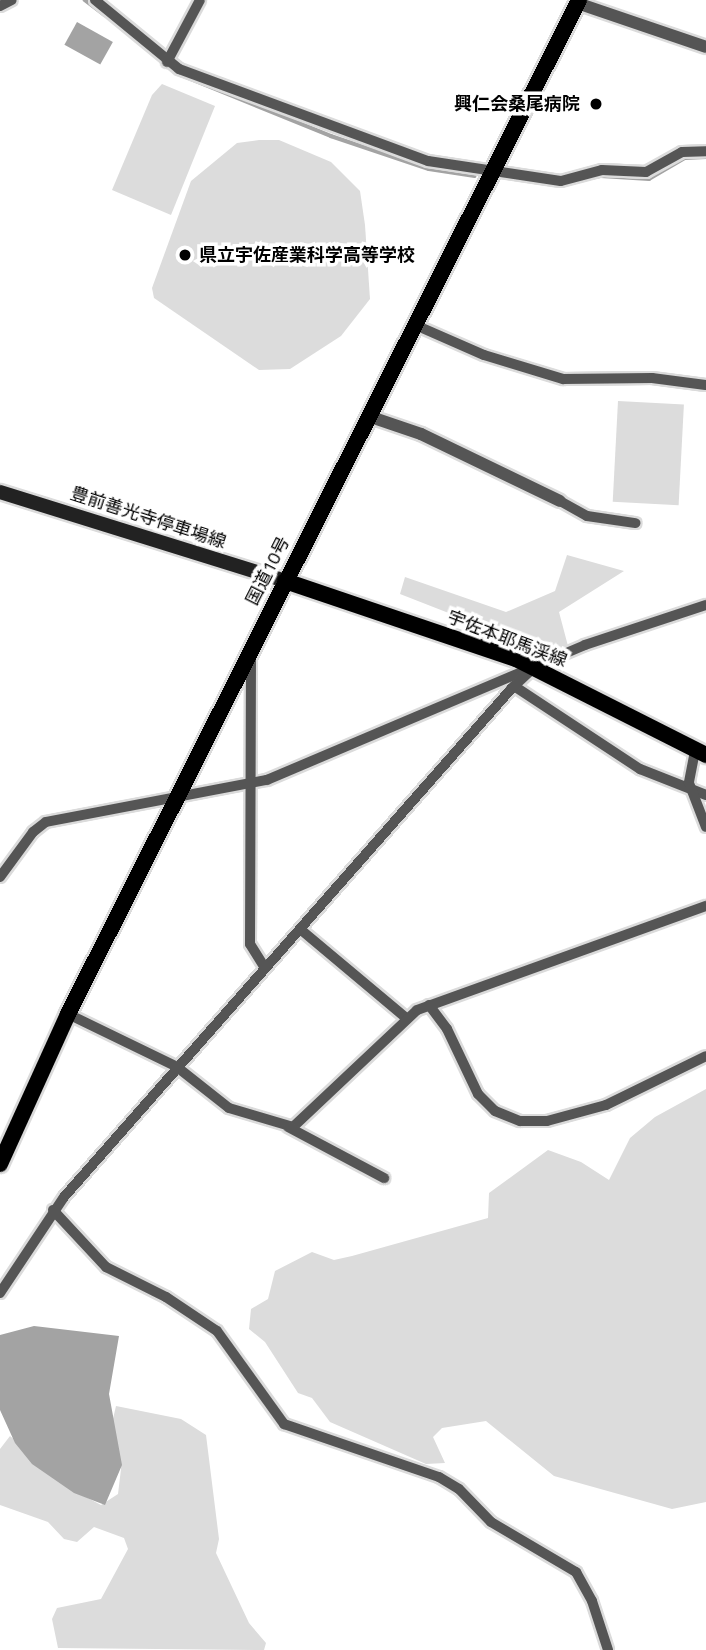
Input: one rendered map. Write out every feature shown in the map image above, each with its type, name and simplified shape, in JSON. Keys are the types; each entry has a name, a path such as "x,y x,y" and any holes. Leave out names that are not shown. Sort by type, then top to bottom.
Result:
{"main road":[{"name":"国道10号","path":"0,1164 68,1014 575,1"},
{"name":"豊前善光寺停車場線","path":"0,492 285,581"},
{"name":"宇佐本耶馬渓線","path":"285,581 535,667 701,753"}],"street":[{"path":"0,6 12,0"},
{"path":"95,0 167,61 413,157 572,180 602,170 646,172 681,152 706,151"},
{"path":"167,61 200,0"},
{"path":"575,1 706,47"},
{"path":"413,324 546,376 578,380 666,378 706,385"},
{"path":"368,416 421,434 587,516 635,523"},
{"path":"0,877 33,832 46,822 252,784 585,645 706,605"},
{"path":"251,650 250,944 265,968"},
{"path":"0,1293 53,1210 514,686 535,667"},
{"path":"514,686 632,764 706,795"},
{"path":"701,753 689,768 691,790 706,827"},
{"path":"288,1127 297,1125 406,1018 429,1004 706,906"},
{"path":"300,929 406,1018"},
{"path":"429,1004 481,1098 495,1111 520,1121 547,1121 606,1105 706,1056"},
{"path":"68,1014 177,1067 229,1108 288,1127 384,1178"},
{"path":"53,1210 106,1267 166,1297 217,1331 284,1424 439,1476 459,1489 491,1522 576,1573 592,1601 608,1650"}],"shaded area":[{"path":"77,22 113,42 100,65 64,45"},
{"path":"162,84 215,106 171,215 112,190 152,95"},
{"path":"279,140 331,162 360,191 365,225 370,299 341,336 290,369 259,370 154,298 152,288 191,181 237,143"},
{"path":"618,401 684,404 679,505 613,502"},
{"path":"567,555 624,571 559,612 568,646 551,649 528,644 400,594 405,577 506,612 555,591"},
{"path":"706,1089 706,1502 672,1509 554,1476 486,1421 442,1428 433,1437 445,1463 426,1464 330,1422 312,1398 298,1393 265,1342 249,1329 251,1309 268,1299 275,1271 312,1252 334,1260 488,1218 489,1193 548,1150 581,1162 609,1180 630,1138 655,1117"},
{"path":"34,1326 119,1336 109,1394 122,1465 105,1505 74,1493 32,1464 15,1443 0,1410 0,1335"},
{"path":"116,1406 181,1419 206,1435 219,1539 216,1553 249,1623 266,1643 264,1650 58,1648 52,1619 57,1608 101,1599 128,1549 124,1538 94,1527 77,1542 64,1539 48,1522 0,1505 0,1449 10,1436 73,1490 101,1505 118,1494 121,1469 112,1423"}],"waterway":[{"path":"85,0 105,15"},
{"path":"141,44 181,75 331,136 429,169 474,176"},
{"path":"558,185 601,176 649,179 685,158 706,157"}],"place":[{"name":"興仁会桑尾病院","path":"596,104"},
{"name":"県立宇佐産業科学高等学校","path":"185,255"}]}
